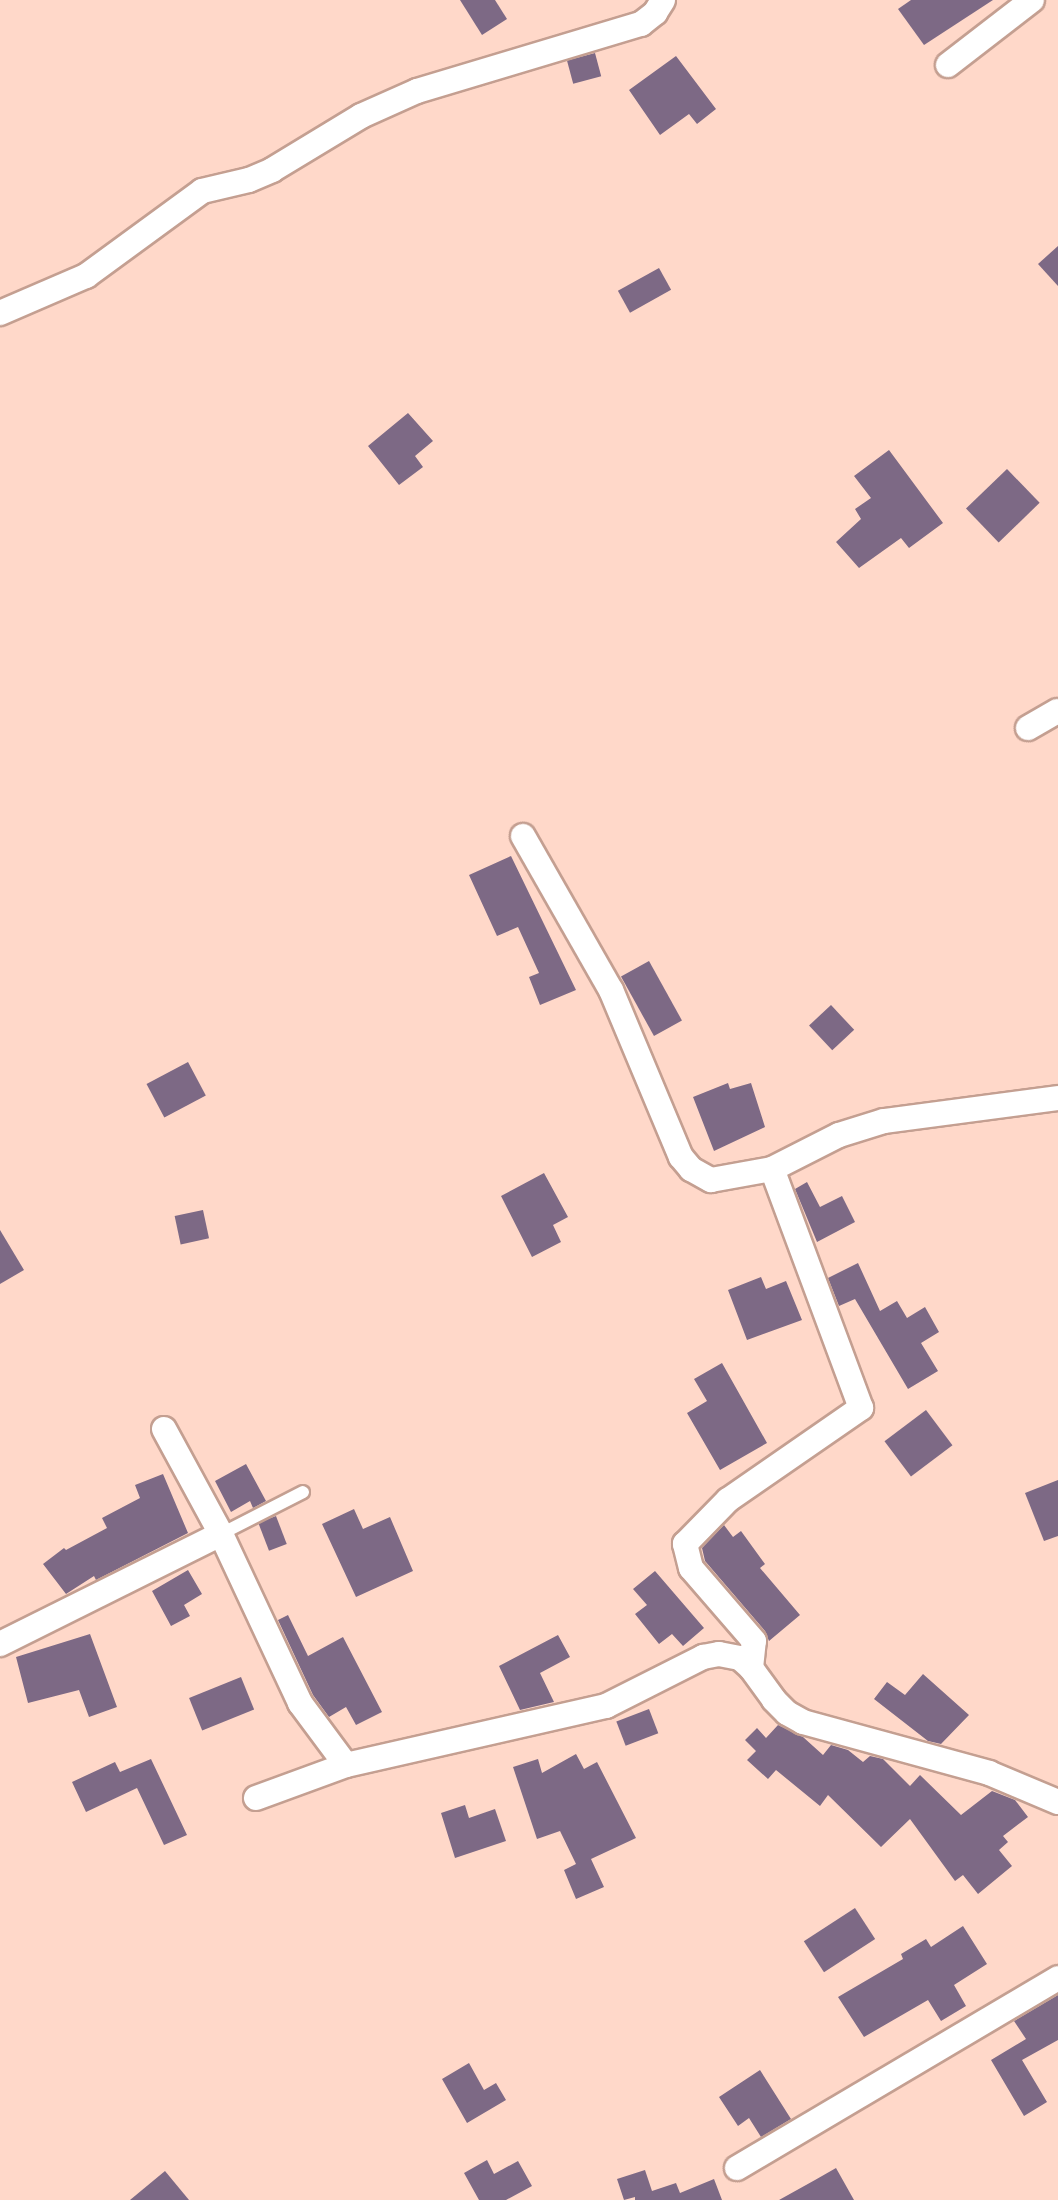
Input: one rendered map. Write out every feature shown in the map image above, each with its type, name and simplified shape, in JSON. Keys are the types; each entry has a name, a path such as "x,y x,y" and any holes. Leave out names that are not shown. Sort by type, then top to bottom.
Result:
{"street":[{"path":"0,313 86,276 183,201 202,191 249,180 272,170 361,116 417,91 641,24 655,13 663,0"},
{"path":"948,65 1032,0"},
{"path":"1028,728 1058,711"},
{"path":"523,836 611,990 681,1157 691,1169 711,1180 772,1169 839,1135 884,1121 1058,1098"},
{"path":"751,1668 754,1641 691,1568 685,1544 728,1500 861,1408 772,1169"},
{"path":"164,1429 221,1534 300,1703 346,1765"},
{"path":"0,1644 221,1534"},
{"path":"256,1798 346,1765 606,1706 703,1657 729,1655 751,1668 774,1700 787,1713 803,1722 989,1773 1058,1802"},
{"path":"737,2168 1058,1978"}],"lane":[{"path":"221,1534 303,1492"}],"building":[{"path":"460,0 495,0 507,19 482,35"},
{"path":"911,0 993,0 924,45 898,9"},
{"path":"595,53 601,76 573,84 567,61"},
{"path":"676,56 716,109 697,124 689,114 660,135 629,90"},
{"path":"1058,246 1058,286 1038,264"},
{"path":"659,268 671,290 630,313 618,291"},
{"path":"408,413 433,441 415,456 423,467 399,485 368,446"},
{"path":"889,450 943,523 909,548 901,538 859,568 836,542 861,519 855,509 871,498 854,476"},
{"path":"1007,469 1040,503 999,542 966,509"},
{"path":"511,856 576,990 540,1005 529,977 539,973 518,927 497,936 469,875"},
{"path":"649,961 682,1020 654,1036 621,977"},
{"path":"831,1005 854,1030 832,1050 809,1025"},
{"path":"188,1062 206,1096 164,1118 147,1084"},
{"path":"728,1083 730,1089 751,1083 765,1127 714,1151 693,1097"},
{"path":"544,1173 568,1217 553,1225 561,1242 532,1257 501,1196"},
{"path":"807,1182 820,1207 842,1196 855,1222 817,1242 795,1189"},
{"path":"203,1210 209,1238 181,1244 175,1216"},
{"path":"0,1230 24,1270 0,1284"},
{"path":"858,1263 880,1311 897,1301 907,1318 925,1307 939,1332 921,1343 938,1371 908,1389 855,1299 839,1306 828,1278"},
{"path":"761,1277 766,1289 786,1281 802,1320 747,1340 728,1290"},
{"path":"722,1363 767,1443 720,1470 687,1413 707,1401 694,1379"},
{"path":"926,1410 952,1445 911,1476 884,1441"},
{"path":"246,1464 266,1501 253,1508 250,1501 231,1512 215,1481"},
{"path":"163,1474 188,1533 96,1580 94,1576 66,1594 43,1564 64,1548 66,1550 107,1528 102,1518 140,1498 135,1485"},
{"path":"1058,1480 1058,1536 1044,1541 1025,1493"},
{"path":"354,1509 363,1529 390,1517 413,1571 356,1597 322,1524"},
{"path":"276,1516 287,1544 269,1551 258,1523"},
{"path":"724,1525 733,1537 741,1531 765,1564 760,1568 800,1615 769,1641 765,1631 705,1561 702,1548"},
{"path":"188,1570 202,1594 184,1605 190,1616 171,1626 152,1591"},
{"path":"655,1571 704,1628 683,1646 672,1634 659,1644 635,1614 647,1605 633,1589"},
{"path":"288,1615 308,1656 343,1637 382,1712 356,1725 346,1707 329,1717 313,1695 278,1620"},
{"path":"90,1634 117,1707 89,1717 79,1690 28,1703 16,1657"},
{"path":"558,1635 570,1657 540,1673 554,1702 520,1710 499,1666"},
{"path":"923,1674 969,1715 941,1744 928,1741 874,1699 887,1682 905,1695"},
{"path":"241,1677 254,1709 202,1730 189,1698"},
{"path":"649,1709 658,1733 626,1746 616,1722"},
{"path":"778,1725 803,1737 823,1755 831,1745 848,1750 863,1762 870,1756 883,1759 910,1786 920,1775 961,1815 992,1791 1015,1800 1028,1817 1003,1836 1008,1842 999,1850 1012,1866 978,1894 963,1875 955,1881 910,1819 881,1847 828,1795 820,1806 776,1770 768,1779 747,1760 756,1751 745,1740 757,1728 766,1738"},
{"path":"576,1754 584,1769 597,1762 636,1838 591,1859 604,1887 576,1899 564,1870 576,1864 560,1831 537,1839 513,1767 538,1759 542,1773"},
{"path":"151,1759 187,1835 164,1845 137,1788 86,1812 72,1782 115,1762 120,1772"},
{"path":"465,1805 469,1818 495,1809 506,1841 455,1858 441,1813"},
{"path":"855,1908 875,1939 824,1972 804,1941"},
{"path":"963,1926 987,1964 954,1985 966,2006 941,2021 928,2000 864,2037 838,1997 903,1959 901,1954 926,1939 931,1947"},
{"path":"1058,1995 1058,2040 1022,2060 1047,2102 1024,2116 991,2060 1026,2039 1014,2021"},
{"path":"469,2063 484,2090 496,2083 506,2100 467,2123 442,2079"},
{"path":"760,2070 791,2119 761,2137 749,2118 738,2126 719,2097"},
{"path":"487,2160 494,2174 518,2161 532,2186 506,2200 479,2200 464,2173"},
{"path":"836,2168 854,2200 779,2200 815,2180"},
{"path":"645,2170 652,2191 676,2183 680,2193 714,2179 722,2200 635,2200 635,2197 624,2200 617,2179"},
{"path":"165,2171 189,2200 130,2200"}]}
